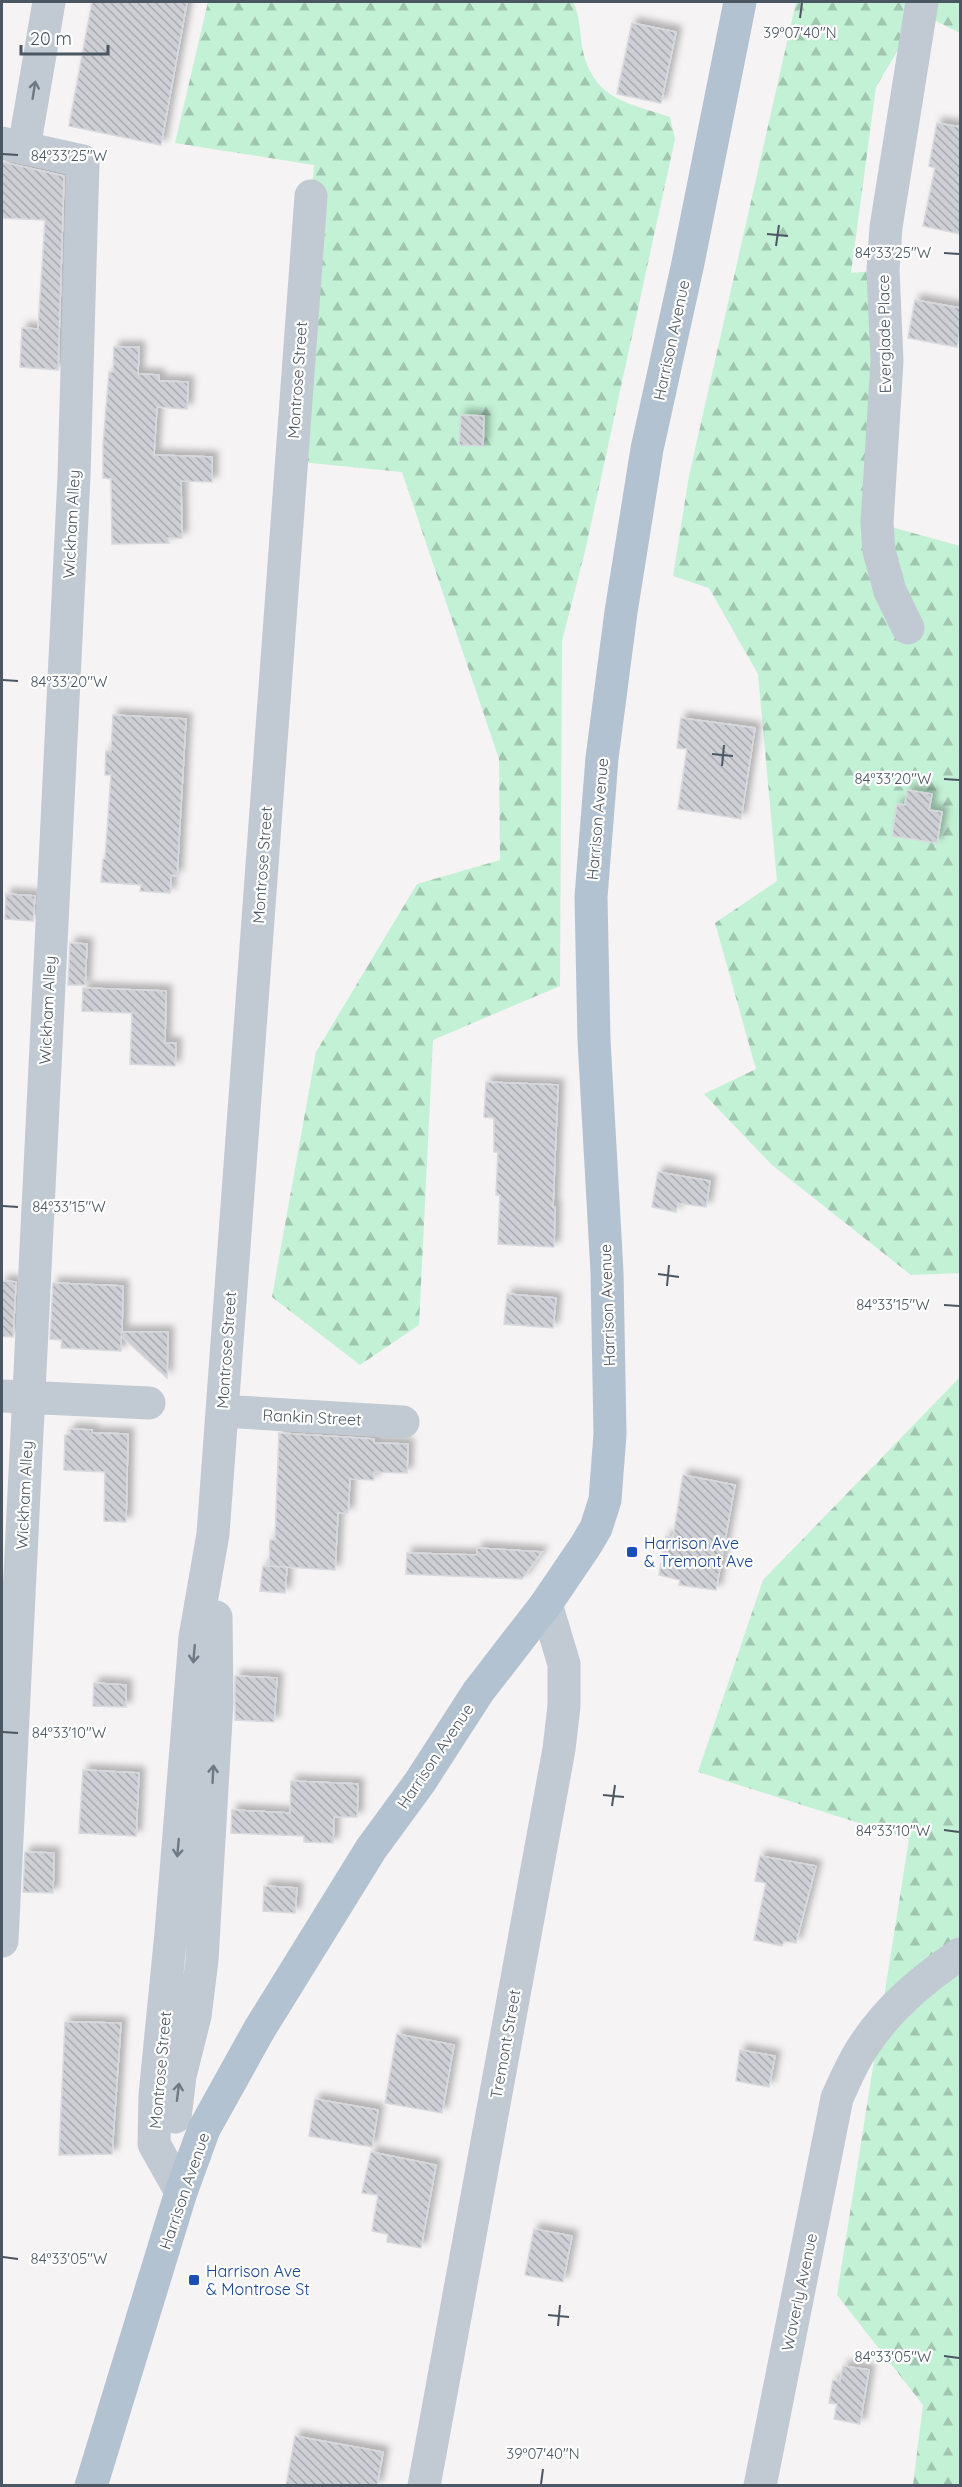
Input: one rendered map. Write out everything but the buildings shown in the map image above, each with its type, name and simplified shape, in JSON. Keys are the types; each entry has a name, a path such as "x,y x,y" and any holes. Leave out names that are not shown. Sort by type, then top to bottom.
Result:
{"main road":[{"name":"Harrison Avenue","path":"91,2486 181,2192 204,2129 259,2030 371,1849 420,1782 478,1692 546,1604 596,1528 605,1500 609,1460 607,1272 594,1040 591,897 602,758 621,612 647,449 688,263 740,2"}],"street":[{"path":"13,145 49,2"},
{"name":"Everglade Place","path":"908,628 890,591 879,551 877,523 888,361 883,270 886,227 922,2"},
{"name":"Wickham Alley","path":"2,1941 15,1397 74,476 82,161 13,145"},
{"name":"Montrose Street","path":"181,2192 154,2144 155,2095 172,1921 195,1636 213,1534 311,196"},
{"path":"15,1397 149,1403"},
{"name":"Rankin Street","path":"222,1411 403,1422"},
{"name":"Tremont Street","path":"424,2486 559,1749 564,1706 564,1664 546,1604"},
{"name":"Waverly Avenue","path":"759,2486 837,2098 861,2049 885,2016 913,1988 960,1954"}],"green space":[{"path":"208,2 573,2 579,20 583,51 595,80 605,90 627,103 670,117 675,139 586,547 562,641 560,986 433,1040 419,1325 360,1365 272,1297 316,1052 417,884 500,860 499,759 402,472 291,461 314,165 175,143"},
{"path":"796,2 960,2 960,33 920,13 876,87 851,273 883,270 877,523 960,546 960,1273 911,1275 772,1165 704,1094 756,1069 715,923 777,881 758,674 709,588 673,576 689,476"},
{"path":"960,1377 960,2485 913,2485 923,2405 837,2295 909,1839 698,1772 763,1580"}],"place":[{"name":"Harrison Ave & Tremont Ave","path":"632,1552"},
{"name":"Harrison Ave & Montrose St","path":"194,2280"}]}
